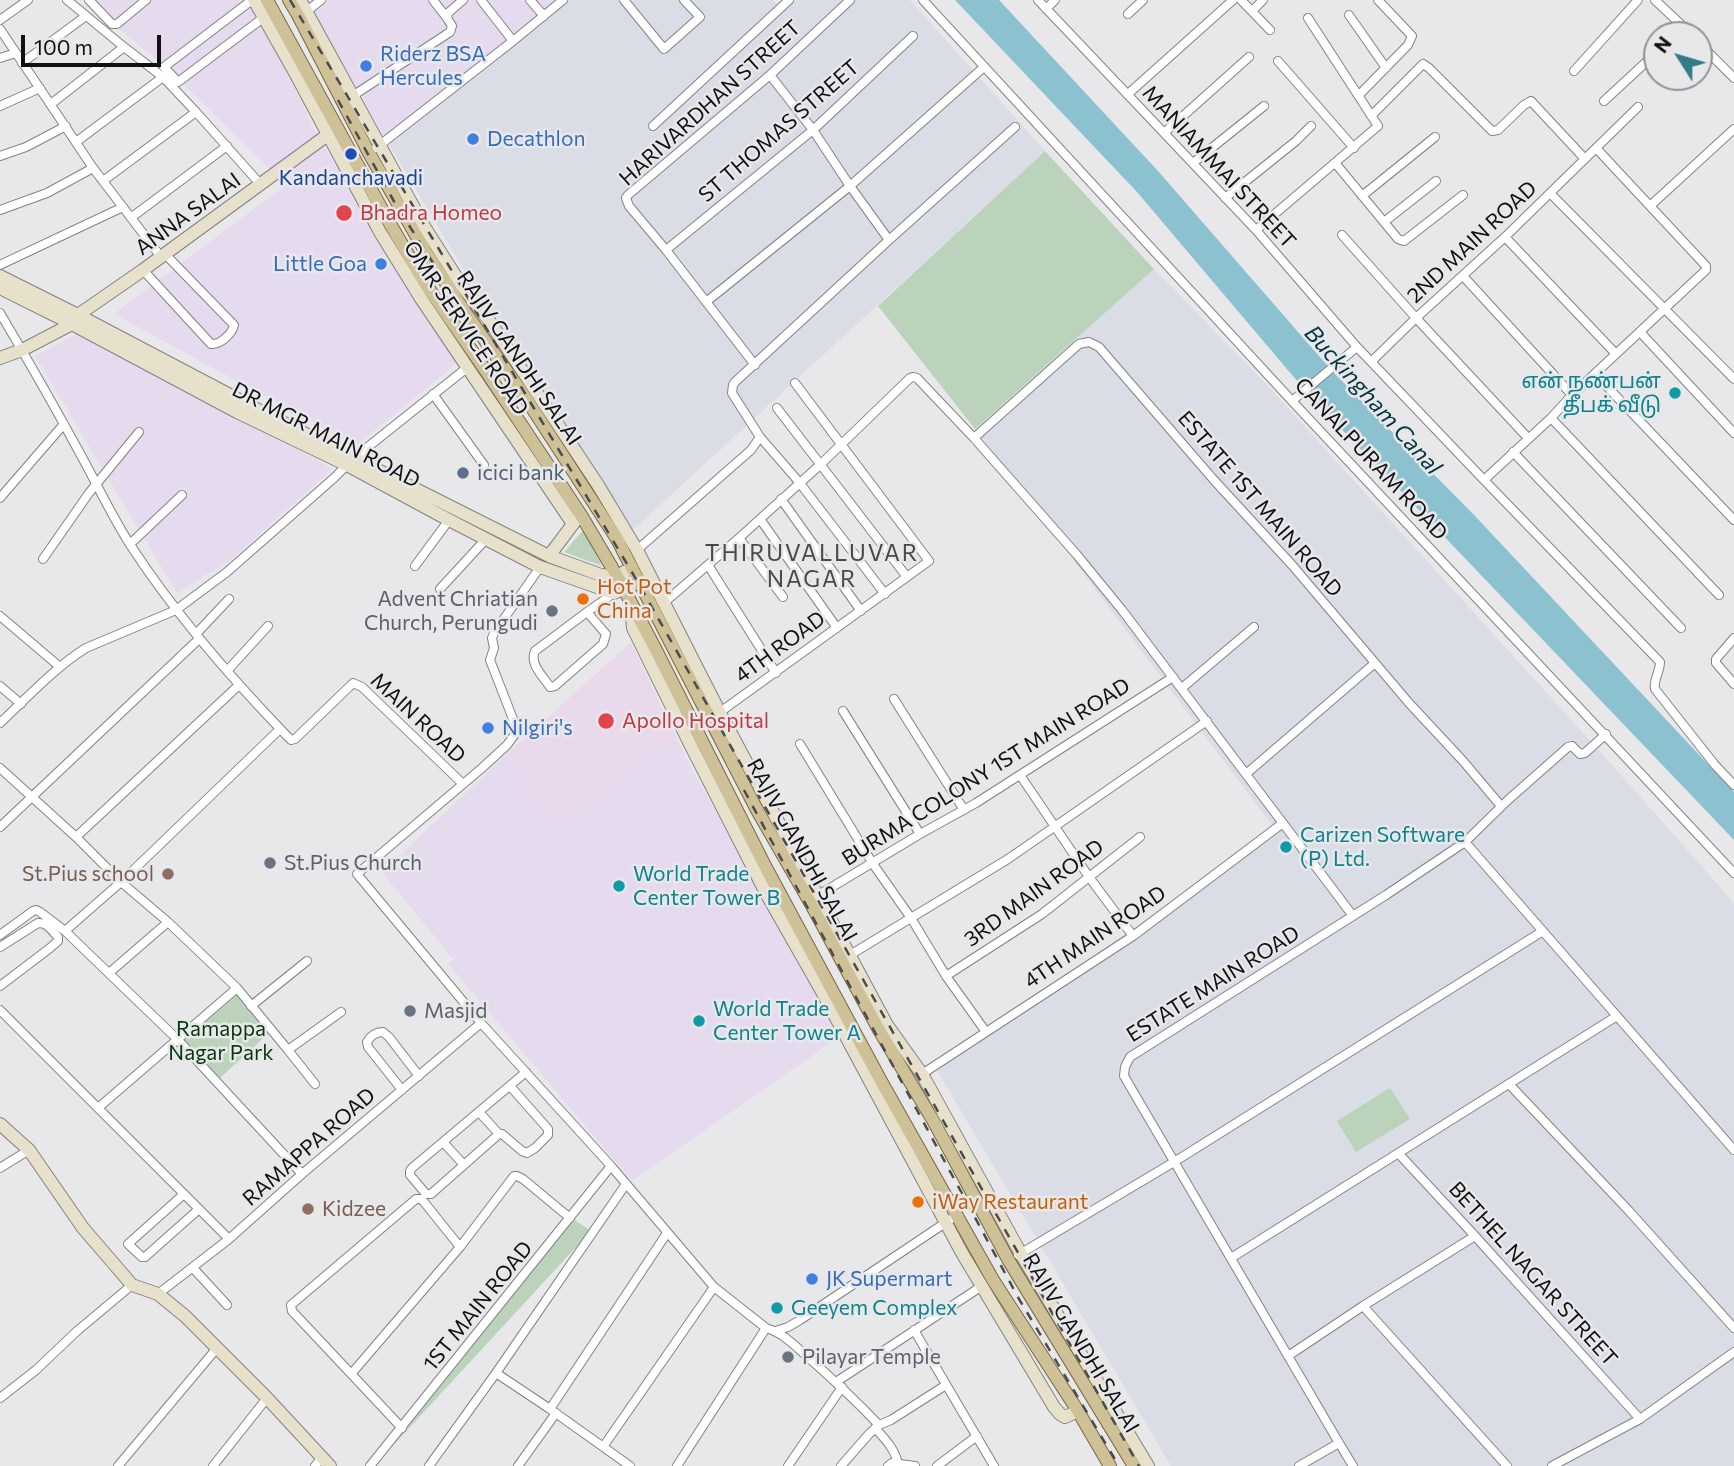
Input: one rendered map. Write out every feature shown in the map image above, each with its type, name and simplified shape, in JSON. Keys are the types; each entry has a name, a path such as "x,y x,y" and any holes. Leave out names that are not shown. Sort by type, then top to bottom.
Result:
{"main road":[{"path":"267,0 333,132 424,280 486,371 577,520 617,576 619,591 631,603 696,727 703,758 763,862 881,1080 951,1219 1078,1411 1110,1466"},
{"name":"RAJIV GANDHI SALAI","path":"289,0 348,99 425,251 617,538 715,716 757,810 848,974 880,1021 1009,1261 1134,1466"},
{"path":"829,985 848,974"}],"street":[{"path":"0,20 28,0"},
{"path":"67,0 163,77 261,185"},
{"path":"89,0 111,23 117,24 146,0"},
{"path":"253,0 164,67 178,82 263,18"},
{"name":"OMR SERVICE ROAD","path":"253,0 333,132 380,232 422,300 577,520"},
{"path":"321,0 303,5 348,99 450,32 452,26 433,0"},
{"path":"447,18 448,13 463,0"},
{"path":"481,0 513,41"},
{"path":"530,0 544,16"},
{"path":"563,0 374,150 462,286 488,319 598,485 637,550 665,602 715,716 850,955 880,1021 922,1074 1021,1254 1148,1466"},
{"path":"624,0 664,48 699,17 684,0"},
{"path":"653,125 789,0"},
{"name":"HARIVARDHAN STREET","path":"755,365 627,203 628,195 770,75 850,0"},
{"name":"CANALPURAM ROAD","path":"923,0 1292,401 1734,873"},
{"name":"MANIAMMAI STREET","path":"1038,0 1256,230 1357,347 1372,360"},
{"path":"1046,9 1055,0"},
{"path":"1128,14 1143,0"},
{"path":"1128,94 1233,0"},
{"path":"1241,0 1270,30"},
{"path":"1252,11 1263,0"},
{"path":"1359,96 1408,45 1412,36 1378,0"},
{"path":"1574,71 1638,0"},
{"path":"1655,0 1678,21"},
{"path":"1349,15 1386,68"},
{"path":"22,63 86,16"},
{"path":"1256,230 1378,128 1308,18"},
{"path":"0,29 103,181 163,256 234,325 233,329 219,342 211,344 143,270"},
{"name":"ST THOMAS STREET","path":"666,250 813,130 913,36"},
{"path":"51,104 124,47"},
{"path":"0,58 16,52"},
{"path":"1164,133 1249,57"},
{"path":"1713,57 1734,78"},
{"path":"1278,61 1354,148"},
{"path":"1372,115 1423,64 1492,131 1498,130 1531,101 1585,159"},
{"path":"1604,101 1643,65"},
{"path":"706,302 850,186 984,67"},
{"path":"770,75 813,130 889,240"},
{"path":"75,142 163,77"},
{"path":"0,106 40,88"},
{"path":"1193,163 1264,106"},
{"name":"2ND MAIN ROAD","path":"1372,360 1505,237 1638,107"},
{"path":"103,181 196,112"},
{"path":"0,156 26,147 66,126"},
{"path":"1225,198 1311,126"},
{"path":"885,594 799,482 760,437 732,393 733,385 1015,127"},
{"path":"1650,206 1734,129"},
{"name":"ANNA SALAI","path":"0,358 22,350 75,320 333,132"},
{"path":"1362,196 1435,137"},
{"path":"132,217 228,146"},
{"path":"1484,481 1706,268 1596,148"},
{"path":"1336,164 1398,239 1404,241 1463,195"},
{"path":"0,210 47,193 93,168"},
{"path":"1384,222 1436,181"},
{"path":"1550,193 1734,379"},
{"path":"0,265 123,206"},
{"path":"1342,235 1528,438"},
{"path":"1505,237 1616,354"},
{"name":"DR MGR MAIN ROAD","path":"0,276 237,412 351,462 549,556 601,575 617,576"},
{"path":"1462,276 1572,395"},
{"name":"DR MGR MAIN ROAD","path":"0,288 75,320"},
{"path":"0,313 130,544 176,610 280,729 121,882 65,931"},
{"path":"1640,332 1734,433"},
{"name":"ESTATE 1ST MAIN ROAD","path":"974,438 1079,344 1094,344 1501,806"},
{"path":"1292,401 1357,347"},
{"path":"1372,360 1484,481 1660,663 1655,689 1734,785"},
{"path":"0,723 60,667 86,648 176,610 227,572 351,462 468,367"},
{"path":"1595,374 1734,520"},
{"path":"665,602 821,464 913,377 921,381 974,438 1102,584 1353,916"},
{"path":"795,383 841,444"},
{"path":"433,394 484,465"},
{"path":"777,408 907,577"},
{"path":"1551,418 1719,595"},
{"path":"0,498 64,424"},
{"path":"43,559 96,483 139,432"},
{"path":"637,550 743,458 760,437"},
{"name":"4TH ROAD","path":"715,716 929,561 841,444"},
{"path":"1513,452 1681,628"},
{"name":"DR MGR MAIN ROAD","path":"351,462 449,520 540,567 619,591"},
{"path":"130,544 182,495"},
{"path":"781,499 860,611"},
{"path":"760,519 837,628"},
{"path":"415,566 449,520"},
{"path":"549,556 577,520"},
{"path":"739,538 783,597"},
{"path":"440,589 486,539"},
{"path":"708,565 776,673"},
{"path":"540,567 492,638 494,648 490,660 513,719 515,734 507,745 463,784 357,874 481,1023 611,1166 714,1287 766,1328 776,1331 790,1341 839,1385 877,1427 893,1449 898,1464"},
{"path":"617,576 632,568"},
{"path":"587,612 606,634 603,644 555,687 550,687 534,664 532,656 535,651 587,612 640,581"},
{"path":"0,827 198,637 229,599"},
{"path":"0,615 60,667"},
{"path":"227,671 268,626"},
{"path":"1182,688 1254,627"},
{"path":"1734,638 1716,659 1716,663 1734,684"},
{"path":"1246,774 1375,663"},
{"name":"BURMA COLONY 1ST MAIN ROAD","path":"817,896 964,810 1173,677"},
{"name":"MAIN ROAD","path":"280,729 291,740 295,739 353,683 362,687 463,784"},
{"path":"76,837 239,685"},
{"path":"0,686 21,704"},
{"path":"894,699 964,810"},
{"path":"843,711 920,834"},
{"path":"850,955 1008,859 1207,721"},
{"name":"ESTATE MAIN ROAD","path":"1353,1466 1124,1076 1125,1067 1130,1057 1465,842 1568,747 1572,746 1580,754 1585,753 1606,734"},
{"path":"800,744 873,863 946,976 986,1032"},
{"path":"703,758 766,893 951,1219 962,1253 1060,1414 1065,1417 1078,1411"},
{"path":"0,768 237,988 315,1084"},
{"path":"1020,775 1089,877 1133,936"},
{"name":"4TH MAIN ROAD","path":"922,1074 1133,936 1283,823"},
{"name":"3RD MAIN ROAD","path":"946,976 1042,914 1140,837"},
{"path":"1465,842 1734,1150"},
{"path":"0,935 36,910 65,931 177,1039 302,1174"},
{"path":"109,973 168,922"},
{"path":"0,947 38,923 47,925 58,937 58,941 50,948 0,986"},
{"path":"1009,1261 1174,1162 1543,931"},
{"path":"251,1006 307,961"},
{"path":"98,1108 237,988"},
{"path":"0,1010 229,1239"},
{"path":"288,1051 341,1012"},
{"path":"1231,1258 1617,1016"},
{"name":"RAMAPPA ROAD","path":"158,1294 229,1239 481,1023"},
{"path":"402,1090 369,1047 367,1042 370,1037 383,1032 419,1076"},
{"path":"499,1134 431,1194 426,1194 411,1175 410,1171 526,1072"},
{"path":"1509,1084 1629,1211 1734,1328"},
{"path":"479,1112 499,1134 522,1151 527,1153 535,1148 548,1135 548,1129 510,1086"},
{"path":"0,1124 29,1150 83,1228 132,1285 158,1294 186,1316 267,1398 322,1463"},
{"path":"443,1142 464,1165"},
{"path":"0,1168 29,1150"},
{"name":"BETHEL NAGAR STREET","path":"1399,1154 1640,1419"},
{"name":"1ST MAIN ROAD","path":"370,1466 611,1166"},
{"path":"352,1373 460,1247 514,1176 523,1179 570,1218"},
{"path":"429,1466 626,1184"},
{"path":"184,1194 128,1244 145,1257 199,1209"},
{"path":"402,1428 290,1307 415,1199 421,1199 460,1247"},
{"path":"776,1331 800,1320 951,1219"},
{"path":"518,1466 667,1233"},
{"path":"1288,1356 1475,1236"},
{"path":"193,1268 227,1305"},
{"path":"0,1398 36,1370 132,1285"},
{"path":"788,1466 839,1385 914,1329 982,1286"},
{"path":"603,1447 714,1287"},
{"path":"1363,1306 1507,1466"},
{"path":"677,1466 766,1328"},
{"path":"914,1329 994,1466"},
{"path":"118,1466 217,1348"},
{"path":"1552,1466 1640,1419 1734,1352"},
{"path":"496,1373 630,1466"},
{"path":"841,1466 877,1427 946,1385"},
{"path":"213,1466 267,1398"},
{"path":"937,1466 977,1436"},
{"path":"1299,1466 1339,1443"},
{"path":"888,1466 892,1463 915,1466"}],"shaded area":[{"path":"84,0 252,0 318,137 458,362 356,446 114,314 286,185 166,67"},
{"path":"306,0 565,0 390,146"},
{"path":"565,0 773,0 783,10 793,0 910,0 1045,151 623,539 390,146"},
{"path":"1154,269 1267,385 1734,903 1734,1466 1171,1466 935,1067 1275,829 975,429"},
{"path":"80,332 333,469 229,561 177,593 35,356"},
{"name":"Apollo Hospital","path":"631,642 675,735 561,824 507,754"},
{"path":"675,735 842,1035 632,1181 448,964 477,940 453,959 382,872 507,754 562,824"}],"green space":[{"path":"1045,151 1154,269 975,429 878,306"},
{"path":"584,529 602,566 564,552"},
{"name":"Ramappa Nagar Park","path":"237,995 269,1033 220,1078 184,1040"},
{"path":"1390,1088 1410,1119 1356,1152 1337,1121"},
{"path":"573,1219 591,1231 374,1466"}],"water":[{"path":"955,0 999,0 1158,171 1332,371 1475,516 1734,792 1734,840 1309,395 1137,192"}],"railway":[{"path":"290,0 633,574 1139,1466"},
{"path":"338,100 396,205 469,319"},
{"path":"744,790 1019,1299 1119,1466"}],"place":[{"name":"Riderz BSA Hercules","path":"366,66"},
{"name":"Decathlon","path":"473,139"},
{"name":"Kandanchavadi","path":"351,154"},
{"name":"Bhadra Homeo","path":"344,213"},
{"name":"Little Goa","path":"381,264"},
{"name":"என் நண்பன் தீபக் வீடு","path":"1675,393"},
{"name":"icici bank","path":"463,473"},
{"name":"Hot Pot China","path":"583,599"},
{"name":"Advent Chriatian Church, Perungudi","path":"552,611"},
{"name":"Apollo Hospital","path":"606,721"},
{"name":"Nilgiri's","path":"488,728"},
{"name":"Carizen Software (P) Ltd.","path":"1286,847"},
{"name":"St.Pius Church","path":"270,863"},
{"name":"St.Pius school","path":"168,874"},
{"name":"World Trade Center Tower B","path":"619,886"},
{"name":"Masjid","path":"410,1011"},
{"name":"World Trade Center Tower A","path":"699,1021"},
{"name":"iWay Restaurant","path":"918,1202"},
{"name":"Kidzee","path":"308,1209"},
{"name":"JK Supermart","path":"812,1279"},
{"name":"Geeyem Complex","path":"777,1308"},
{"name":"Pilayar Temple","path":"788,1357"}],"district":[{"name":"THIRUVALLUVAR NAGAR","path":"812,566"}],"water label":[{"name":"Buckingham Canal","path":"1373,400"}]}
